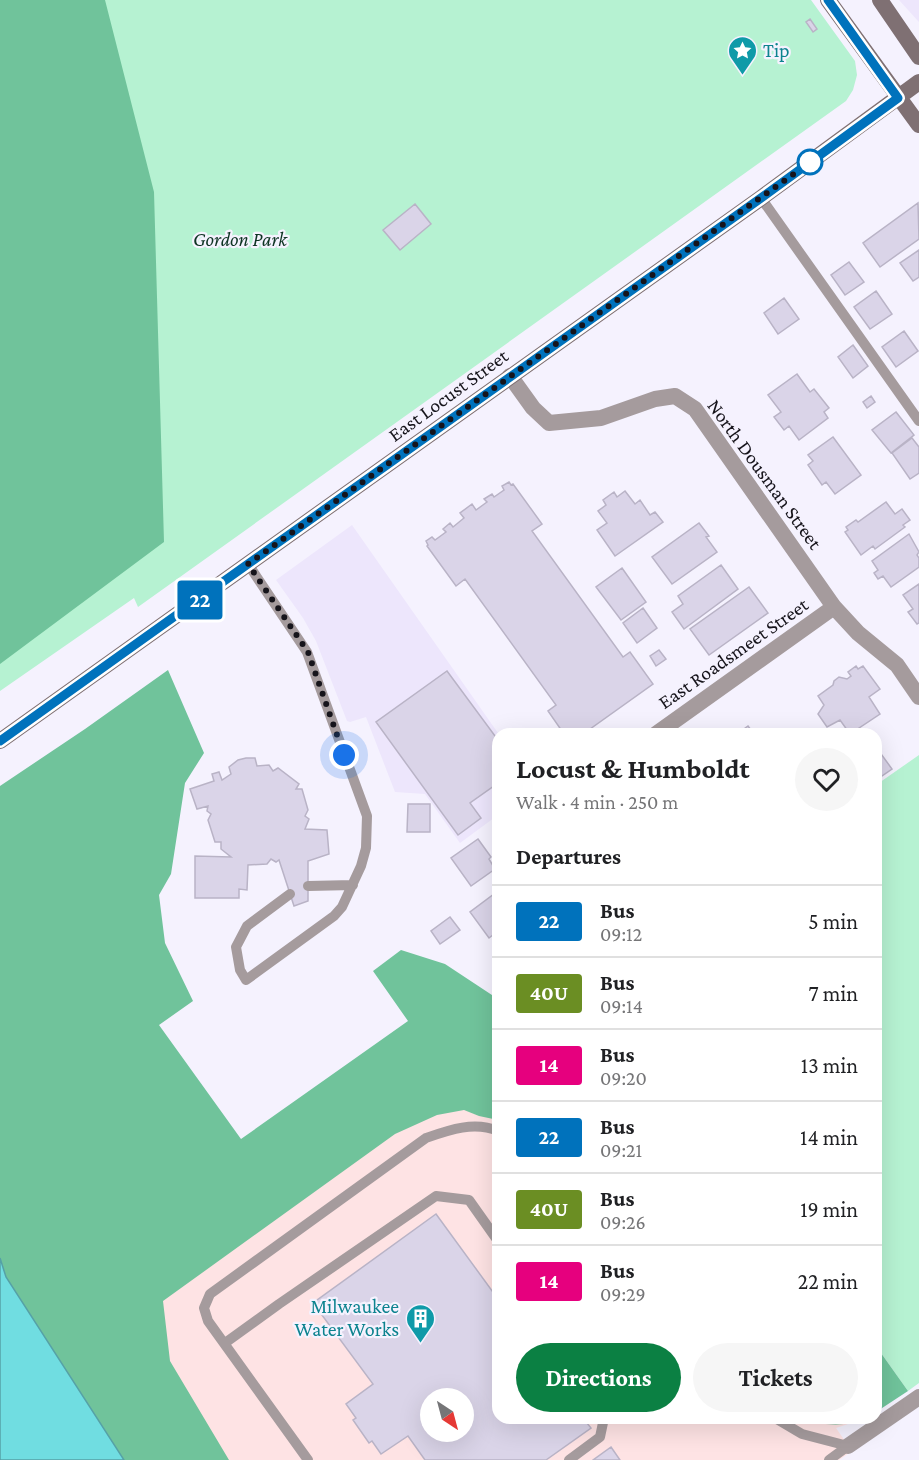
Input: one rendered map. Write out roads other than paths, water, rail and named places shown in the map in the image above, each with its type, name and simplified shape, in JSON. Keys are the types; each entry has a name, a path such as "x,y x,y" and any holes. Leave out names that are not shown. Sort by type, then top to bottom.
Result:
{"main road":[{"path":"828,0 919,125"},
{"path":"880,0 919,57"},
{"name":"East Locust Street","path":"0,741 761,198 919,82"}],"street":[{"name":"North Dousman Street","path":"510,376 533,408 549,423 601,418 655,399 675,396 695,409 834,607 858,633 897,665 919,697"},
{"name":"East Roadsmeet Street","path":"664,728 834,607"},
{"path":"882,1423 919,1397"},
{"path":"848,1446 880,1424"}],"lane":[{"path":"761,198 919,421"},
{"path":"248,564 308,652 367,816 366,848 362,866 342,907 334,916 246,980 240,970 236,947 247,926 290,894"},
{"path":"308,886 353,885"},
{"path":"308,1460 208,1321 204,1308 210,1294 426,1138 460,1127 492,1129"},
{"path":"225,1343 436,1196 469,1200 492,1233"},
{"path":"569,1460 600,1437 603,1424"},
{"path":"785,1424 802,1434 848,1446"},
{"path":"829,1460 848,1446"}],"water":[{"path":"0,1258 6,1277 124,1460 0,1460"}],"place":[{"name":"Tip","path":"742,76"},
{"name":"Milwaukee Water Works","path":"420,1344"}],"park label":[{"name":"Gordon Park","path":"240,239"}]}
